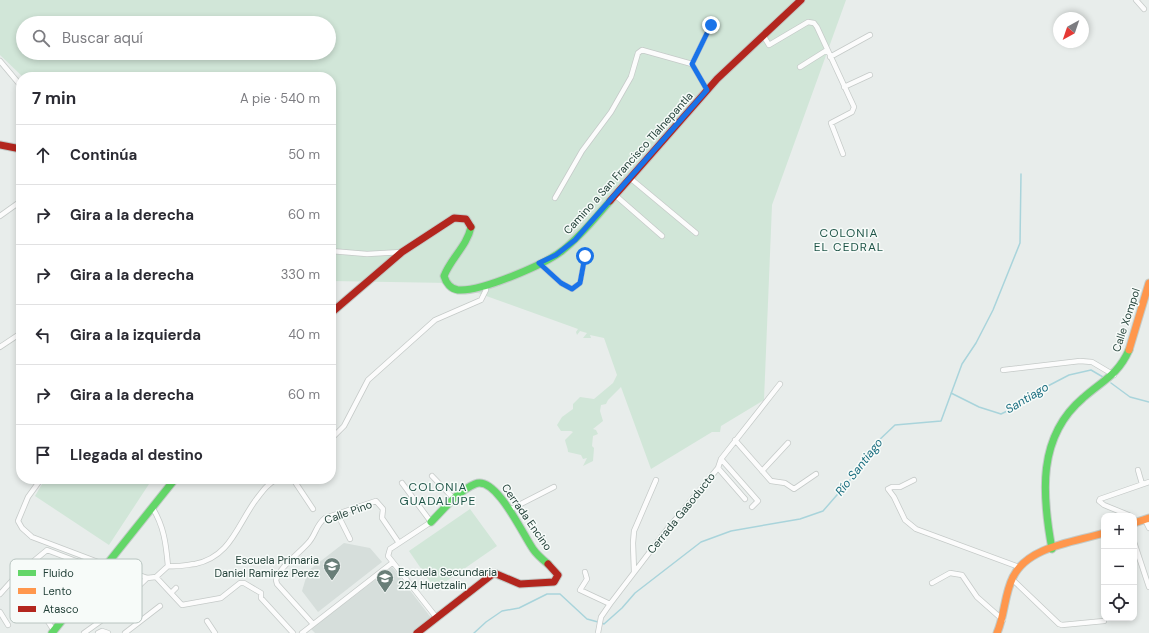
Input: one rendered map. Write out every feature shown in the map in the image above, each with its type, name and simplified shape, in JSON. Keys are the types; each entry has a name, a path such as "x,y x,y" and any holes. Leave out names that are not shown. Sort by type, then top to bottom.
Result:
{"street":[{"name":"Camino a San Francisco Tlalnepantla","path":"336,309 402,252 454,218 466,219 470,225 470,230 446,270 444,280 448,285 456,290 483,286 556,255 575,240 707,90 801,0"},
{"path":"1136,0 1144,9"},
{"path":"763,35 769,45 808,22 811,22 817,27 854,109 831,124 843,154"},
{"path":"692,64 711,25"},
{"path":"830,58 870,35"},
{"path":"555,198 582,151 611,112 631,77 638,53 642,50 646,50 673,60 692,64 707,90"},
{"path":"800,67 827,50"},
{"path":"0,61 16,80"},
{"path":"844,87 870,75"},
{"path":"0,145 16,148"},
{"path":"630,178 696,233"},
{"path":"615,195 662,236"},
{"path":"0,216 16,205"},
{"path":"336,251 367,254 402,252"},
{"path":"539,263 561,283 572,289 580,283 585,256"},
{"name":"Calle Xompol","path":"1052,549 1044,482 1045,460 1048,450 1065,418 1075,405 1086,395 1114,375 1128,353 1149,283"},
{"path":"336,434 344,426 368,380 435,320 481,300 486,290 483,286"},
{"path":"0,347 16,336"},
{"path":"1003,370 1080,361 1092,362 1114,375"},
{"name":"Cerrada Gasoducto","path":"599,631 600,622 610,604 665,532 718,468 721,459 735,440 780,384"},
{"path":"735,440 771,481 785,483 794,489 816,474"},
{"path":"762,471 788,443"},
{"path":"721,459 758,501 752,507"},
{"path":"718,468 745,498"},
{"path":"1138,470 1142,484"},
{"path":"417,633 436,617 392,562 388,553 399,543 431,522 454,500 432,476"},
{"path":"634,572 634,531 656,480"},
{"path":"914,480 900,488 892,487 888,490 894,497 905,520 922,532 1019,567"},
{"name":"Cerrada Encino","path":"436,617 494,573 520,584 554,582 558,575 556,570 539,556 510,510 492,486 480,482 471,486 454,500"},
{"path":"1124,513 1104,505 1099,501 1103,497 1149,482"},
{"path":"402,483 431,522"},
{"path":"37,484 28,497 18,521 22,528 32,537 87,559"},
{"path":"111,559 171,484"},
{"path":"142,577 147,578 156,577 168,566 178,567 208,561 217,555 227,547 247,512 267,484"},
{"path":"296,484 313,509"},
{"path":"510,510 554,487"},
{"name":"Calle Pino","path":"313,624 277,584 276,580 283,568 310,541 325,518 338,515 376,501 383,509 382,518 399,543"},
{"path":"152,507 162,525 165,537 168,566"},
{"path":"338,515 350,538"},
{"path":"1140,520 1149,528"},
{"path":"997,633 1003,620 1012,579 1019,567 1032,556 1101,534"},
{"path":"1137,549 1149,585"},
{"path":"36,559 47,550 72,559"},
{"path":"302,633 392,562"},
{"path":"1143,567 1149,564"},
{"path":"586,572 587,579 580,590 610,604"},
{"path":"932,583 950,573 962,575 976,596 1003,620"},
{"path":"156,577 182,605 221,598 240,583 244,583 261,593 261,598 293,633"},
{"path":"142,583 147,578"},
{"path":"1012,579 1058,624 1104,621"},
{"path":"0,594 10,583"},
{"path":"171,593 176,588"},
{"path":"142,620 160,606"},
{"path":"0,612 8,625"},
{"path":"207,621 215,633"},
{"path":"48,623 53,632 60,623"},
{"path":"84,633 98,623"},
{"path":"125,633 138,623"},
{"path":"98,633 102,631 108,633"}],"shaded area":[{"name":"Escuela Primaria Daniel Ramirez Perez","path":"344,543 370,548 382,562 318,612 302,591 308,571"},
{"name":"Escuela Secundaria 224 Huetzalin","path":"392,567 432,619 415,633 315,633 311,629"}],"green space":[{"path":"0,0 846,0 772,205 764,400 721,426 720,432 712,432 651,469 621,387 606,404 601,405 600,411 603,421 593,429 596,430 598,434 593,436 593,461 583,466 587,458 583,459 581,455 568,452 565,440 573,432 561,431 557,425 562,417 573,409 573,404 580,397 594,399 613,383 617,375 604,338 590,335 591,338 583,338 587,333 580,331 577,335 576,332 578,329 450,283 336,281 336,72 18,72 0,55"},
{"path":"42,484 149,484 109,545 35,496"},
{"path":"470,509 497,546 435,589 409,551"}],"waterway":[{"name":"Río Santiago","path":"602,623 604,624 622,608 635,593 701,542 731,531 800,519 823,511 863,465 876,443 895,425 941,421 962,364 976,343 993,310 1020,243 1021,174"},
{"name":"Santiago","path":"951,393 979,407 1001,414 1024,403 1044,388 1069,375 1091,370 1103,377"},
{"name":"Santiago","path":"1111,383 1130,397 1149,402"},
{"name":"Río Santiago","path":"474,633 486,622 502,611 519,608 547,594 560,594 587,619 598,622"}],"traffic: fast":[{"path":"471,227 463,246 444,276 449,285 458,290 482,287 497,282 555,256 576,239 610,201"},
{"path":"1052,549 1046,508 1045,488 1046,468 1050,449 1057,430 1068,413 1083,398 1115,372 1125,359 1129,350"},
{"path":"111,559 171,484"},
{"path":"431,522 463,491 475,484 483,484 492,488 500,497 535,551 548,564"},
{"path":"52,633 60,623"}],"traffic: slow":[{"path":"1129,350 1149,283"},
{"path":"1137,522 1149,518"},
{"path":"997,633 1002,619 1010,584 1020,567 1029,558 1053,547 1101,534"}],"traffic: jam":[{"path":"610,201 717,79 801,0"},
{"path":"0,145 16,148"},
{"path":"336,309 402,252 454,218 466,219 471,227"},
{"path":"417,633 494,573 520,584 554,582 558,575 548,564"}],"place":[{"name":"Escuela Primaria Daniel Ramirez Perez","path":"332,581"},
{"name":"Escuela Secundaria 224 Huetzalin","path":"385,593"}],"district":[{"name":"COLONIA EL CEDRAL","path":"849,240"},
{"name":"COLONIA GUADALUPE","path":"438,494"}],"route":[{"path":"585,256 580,283 572,289 561,283 539,263 556,255 575,240 707,90 692,64 711,25"}]}
